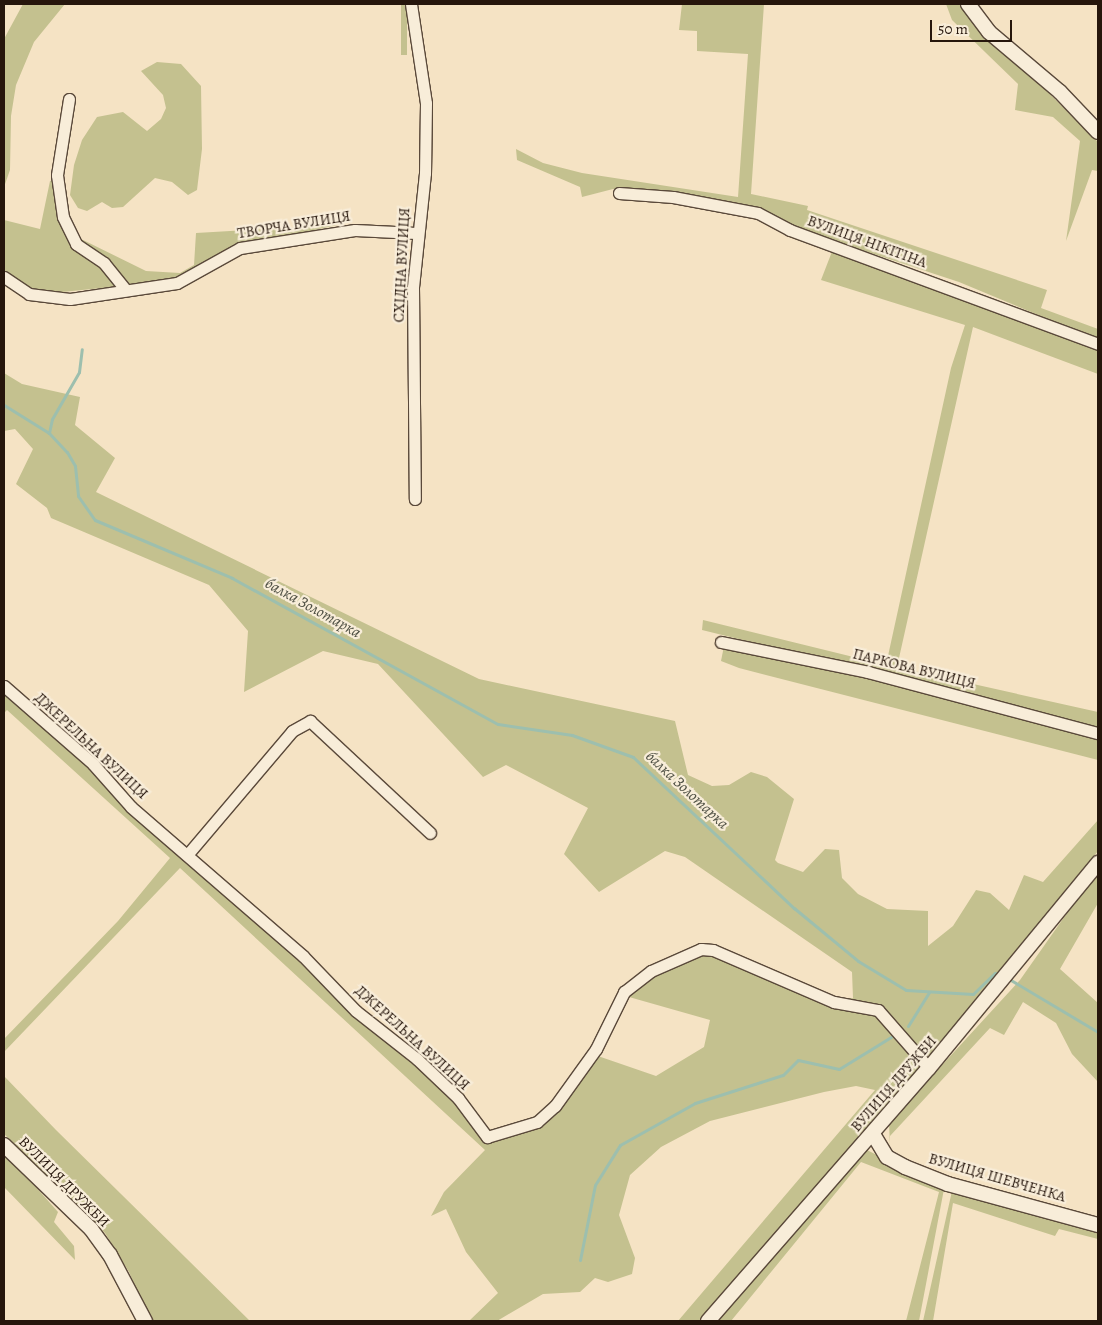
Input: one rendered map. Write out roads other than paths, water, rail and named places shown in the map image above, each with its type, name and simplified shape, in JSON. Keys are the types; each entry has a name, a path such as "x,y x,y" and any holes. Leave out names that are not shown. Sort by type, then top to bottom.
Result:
{"street":[{"name":"СХІДНА ВУЛИЦЯ","path":"411,4 426,103 425,173 416,233 415,499"},
{"path":"968,4 989,32 1060,92 1098,132"},
{"path":"69,100 57,175 63,217 76,244 104,263 126,290"},
{"name":"ВУЛИЦЯ НІКІТІНА","path":"619,193 674,197 758,213 790,230 1098,344"},
{"name":"ТВОРЧА ВУЛИЦЯ","path":"4,277 29,294 48,298 126,290 177,283 240,248 355,230 416,233"},
{"name":"ПАРКОВА ВУЛИЦЯ","path":"720,642 868,672 1098,733"},
{"name":"ДЖЕРЕЛЬНА ВУЛИЦЯ","path":"4,686 186,855 303,956 356,1010 417,1059 458,1098 486,1137 537,1122 555,1106 596,1049 624,992 651,971 701,949 713,950 834,1002 878,1010 929,1068"},
{"path":"186,855 292,731 310,721 430,833"},
{"name":"ВУЛИЦЯ ДРУЖБИ","path":"708,1321 929,1068 1098,863"},
{"name":"ВУЛИЦЯ ШЕВЧЕНКА","path":"872,1134 887,1157 905,1167 948,1184 1098,1225"},
{"name":"ВУЛИЦЯ ДРУЖБИ","path":"4,1145 91,1229 110,1255 145,1321"}],"waterway":[{"name":"балка Золотарка","path":"49,433 52,419 79,372 82,349"},
{"name":"балка Золотарка","path":"4,405 49,433 67,452 75,466 78,496 95,520 232,578 498,724 572,735 633,757 794,908 858,961 906,990 973,994 995,973 1001,974"},
{"name":"балка Золотарка","path":"1009,979 1098,1032"},
{"path":"908,1026 929,992"},
{"path":"580,1260 595,1185 620,1145 695,1103 783,1075 798,1060 839,1069 891,1037"}]}
